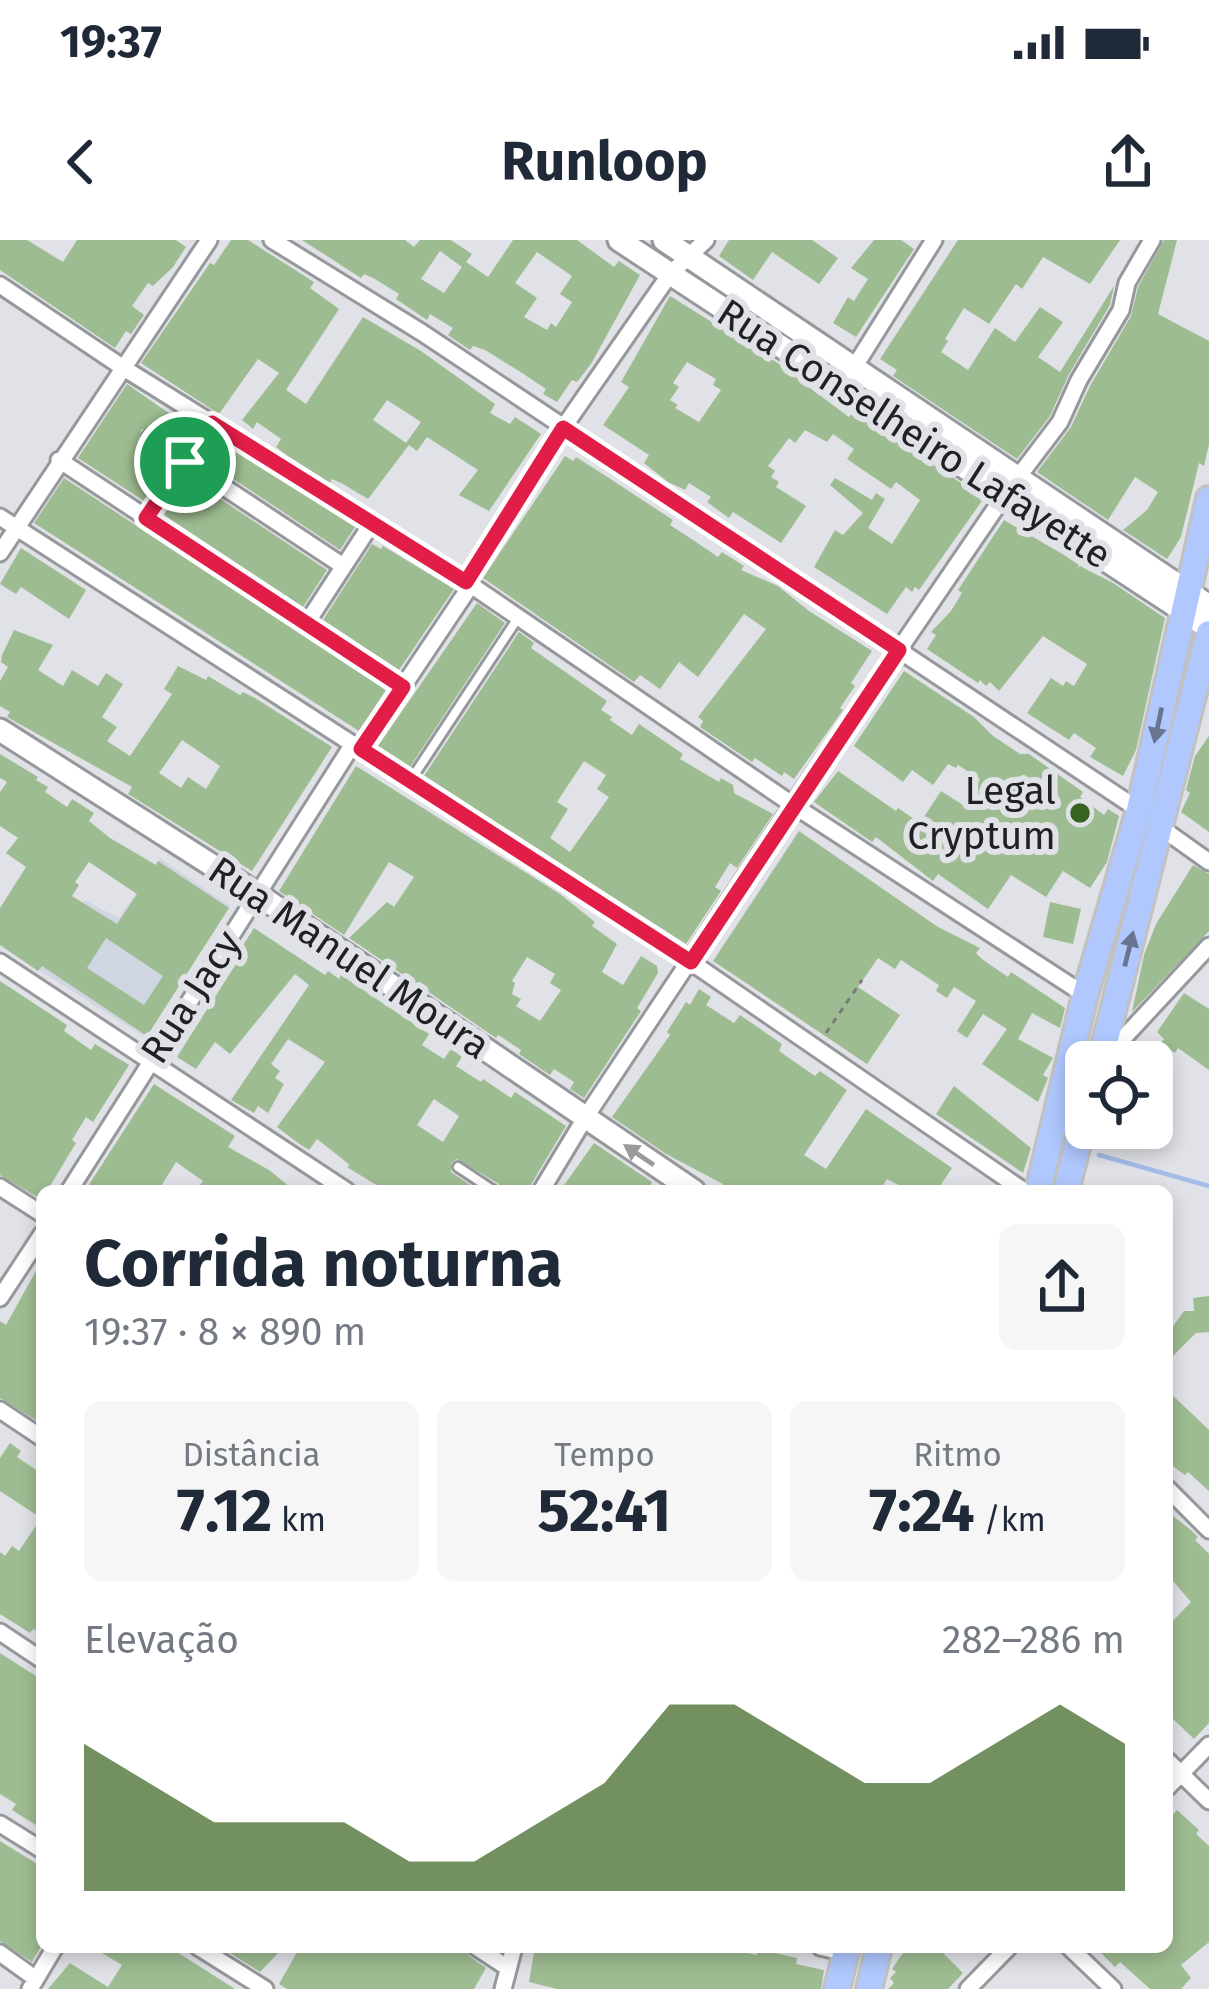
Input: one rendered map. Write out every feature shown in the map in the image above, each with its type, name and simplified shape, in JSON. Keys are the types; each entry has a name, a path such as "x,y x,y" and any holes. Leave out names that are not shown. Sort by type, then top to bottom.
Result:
{"main road":[{"path":"1039,1185 1085,995 1193,603 1209,499"},
{"path":"1106,1041 1209,630"},
{"path":"1068,1185 1077,1149"},
{"path":"837,1989 845,1953"},
{"path":"869,1989 878,1953"}],"street":[{"path":"0,554 209,240"},
{"path":"272,240 421,332 1139,809"},
{"name":"Rua Conselheiro Lafayette","path":"619,240 848,378 1193,603 1209,630"},
{"name":"Rua Conselheiro Lafayette","path":"664,240 698,248 848,378"},
{"path":"848,378 934,240"},
{"path":"545,1185 793,806 1060,422 1121,310 1127,283 1152,240"},
{"name":"Rua Jacy","path":"73,1185 257,895 403,687 563,428 670,274 698,248"},
{"path":"0,285 122,367 468,583 793,806 1085,995"},
{"path":"146,518 212,423"},
{"path":"150,438 343,566"},
{"path":"59,460 403,687"},
{"path":"0,517 691,962 1015,1185"},
{"path":"308,621 372,523"},
{"name":"Rua Manuel Moura","path":"0,730 257,895 685,1185"},
{"path":"1160,826 1209,862"},
{"path":"1121,1041 1209,946"},
{"path":"0,962 337,1185"},
{"path":"0,1186 36,1210"},
{"path":"0,1298 36,1243"},
{"path":"0,1409 36,1434"},
{"path":"1173,1494 1209,1530"},
{"path":"0,1632 36,1656"},
{"path":"1173,1782 1209,1745"},
{"path":"1173,1766 1209,1801"},
{"path":"0,1824 36,1846"},
{"path":"0,1953 33,1984 51,1953"},
{"path":"207,1953 266,1989"},
{"path":"485,1953 508,1968"},
{"path":"503,1989 512,1953"},
{"path":"968,1989 1003,1953"},
{"path":"1075,1953 1112,1989"}],"lane":[{"path":"410,781 518,617"},
{"path":"458,1167 485,1185"}],"path":[{"path":"816,1048 862,980"}],"shaded area":[{"path":"160,858 230,906 145,1037 39,970 84,900 119,918"}],"building":[{"path":"0,240 27,240 63,262 77,240 176,240 186,247 153,286 148,283 132,306 144,315 115,348 0,270"},
{"path":"231,240 248,240 314,282 310,288 339,309 286,390 306,404 363,317 495,404 490,413 510,424 515,417 541,434 489,511 459,495 478,470 427,437 417,451 409,445 368,499 332,479 330,483 288,456 276,447 281,439 257,422 253,429 242,420 279,373 258,359 219,414 141,363 210,263 214,265","holes":["387,400 421,422 406,443 373,420"]},
{"path":"302,240 405,240 414,247 420,240 451,240 472,254 466,262 488,277 513,240 577,240 614,267 619,261 640,275 591,364 557,402 543,394 546,389 485,350 473,346 470,350 448,335 453,328 430,314 427,320 375,279 364,274 361,278","holes":["440,251 462,267 444,293 421,279","537,252 572,276 560,294 572,302 556,327 551,323 547,330 524,317 537,298 515,283"]},
{"path":"729,240 812,240 838,258 819,284 772,252 753,280 719,256"},
{"path":"874,240 901,240 914,249 856,337 833,323 848,297 854,301 868,279 851,268"},
{"path":"958,240 1120,240 1090,284 1043,257 1022,289 1016,284 989,324 964,308 945,339 941,352 968,370 995,328 1015,342 1040,307 1063,322 1038,357 1060,372 1114,286 1110,305 1050,416 1017,459 893,376 897,370 880,359"},
{"path":"1164,240 1177,240 1158,314 1209,341 1209,444 1204,466 1199,463 1181,537 1167,559 1123,530 1147,510 1158,492 1135,477 1108,520 1037,472 1071,427 1131,316 1138,287"},
{"path":"670,296 808,382 849,417 853,412 984,498 919,590 906,587 887,614 814,567 835,530 843,535 863,513 830,485 835,478 872,500 876,493 885,499 868,528 892,544 920,500 896,482 891,489 847,459 854,449 833,434 827,442 805,430 795,443 789,438 768,466 775,471 771,477 779,482 776,487 806,506 781,543 733,512 729,518 707,502 711,497 689,483 685,490 668,482 644,463 649,455 603,425 629,387 621,382","holes":["687,362 716,379 713,385 721,390 699,422 670,400 679,387 673,383"]},
{"path":"127,384 193,430 182,445 156,427 141,430 140,444 169,465 144,501 78,458"},
{"path":"223,444 355,527 340,550 202,458 211,446 218,451"},
{"path":"565,456 573,461 576,457 673,520 670,525 718,557 722,552 744,566 741,570 778,586 872,651 851,683 855,686 843,710 794,779 755,758 752,762 700,727 703,721 698,717 766,629 744,614 698,677 679,662 660,689 640,675 634,682 483,578"},
{"path":"64,478 386,690 359,731 34,523"},
{"path":"189,478 327,570 303,607 164,515"},
{"path":"1004,520 1079,565 1077,569 1080,566 1113,583 1165,618 1136,750 1123,776 1090,757 1096,748 1074,733 1069,740 1027,713 1051,678 1063,686 1066,681 1074,686 1087,664 1043,636 999,691 990,682 986,686 978,683 927,649 936,635 931,632 951,611 962,593 958,590"},
{"path":"372,544 454,589 399,670 323,620"},
{"path":"21,548 86,590 69,619 21,587 16,594 0,584"},
{"path":"477,603 505,623 410,767 378,746"},
{"path":"14,630 53,645 38,670 63,686 72,670 98,686 106,673 123,684 102,717 117,727 107,741 130,756 172,694 164,689 178,666 255,698 332,747 252,871 128,794 132,787 7,717 10,712 0,706 0,681 8,667 1,662","holes":["182,740 220,766 206,789 188,777 181,788 159,773"]},
{"path":"519,632 534,643 531,648 607,701 601,710 610,720 632,735 639,724 683,754 680,759 733,785 734,793 773,814 737,868 730,863 715,887 721,891 686,944 424,776","holes":["584,761 606,775 597,789 609,797 570,852 550,838 568,809 557,802"]},
{"path":"904,671 974,717 993,736 1020,754 1029,754 1083,792 1080,797 1104,815 1108,809 1119,816 1107,862 1090,888 1063,871 1046,897 1011,875 988,909 938,874 933,881 876,837 872,842 814,802 838,771 920,823 941,791 963,805 980,779 958,765 948,764 933,785 912,770 903,782 854,746"},
{"path":"1209,736 1209,832 1181,812 1190,793 1186,790 1195,756"},
{"path":"0,754 38,777 48,787 45,792 67,807 72,799 94,813 89,821 110,838 156,865 158,861 229,908 147,1036 42,966 38,971 0,945 0,908 26,867 6,853 18,838 0,826 0,792 7,782 0,778","holes":["89,862 137,894 117,924 72,896","106,938 163,976 144,1005 87,968"]},
{"path":"356,766 560,894 595,922 592,926 617,944 602,972 623,985 641,956 657,966 658,973 637,1008 641,1011 584,1098 570,1089 574,1082 554,1069 550,1075 519,1054 521,1050 349,938 387,902 394,907 414,877 389,862 344,935 279,891","holes":["527,957 555,974 550,983 561,990 540,1021 516,1006 521,999 512,994 512,981"]},
{"path":"799,831 938,927 980,948 976,953 1008,977 1011,972 1065,1008 1060,1028 1032,1013 1018,1039 1053,1058 1043,1075 1048,1078 1038,1102 982,1064 1007,1029 983,1014 967,1038 957,1031 976,1001 954,987 947,998 936,991 939,985 901,960 895,969 878,958 858,987 900,1015 867,1064 713,961"},
{"path":"1193,865 1209,874 1209,931 1132,1012 1156,924"},
{"path":"1050,902 1081,909 1073,944 1043,937"},
{"path":"254,928 325,975 328,971 339,979 341,975 429,1034 422,1045 444,1059 451,1049 462,1057 456,1066 511,1098 515,1092 566,1126 531,1185 499,1185 457,1159 451,1163 451,1172 470,1185 376,1185 347,1167 350,1165 317,1139 309,1150 277,1127 325,1062 288,1039 271,1064 280,1071 275,1078 284,1084 268,1113 258,1106 254,1113 231,1100 309,985 295,974 230,1054 215,1042 196,1069 177,1057 239,959 236,956","holes":["434,1099 459,1116 443,1142 417,1125"]},
{"path":"0,981 67,1025 64,1031 91,1050 95,1044 129,1065 93,1122 86,1117 51,1185 36,1185 36,1196 0,1175"},
{"path":"699,989 711,997 706,1005 734,1023 740,1015 782,1044 779,1051 815,1076 820,1071 847,1090 804,1155 826,1169 866,1109 952,1168 941,1185 898,1185 887,1179 883,1185 722,1185 612,1117 670,1035 667,1032 686,1002 690,1005"},
{"path":"1184,993 1209,1009 1209,1070 1178,1048 1173,1052 1173,1041 1162,1041 1157,1032"},
{"path":"154,1084 235,1136 228,1147 288,1185 200,1185 203,1181 176,1162 162,1185 89,1185"},
{"path":"954,1086 1031,1148 1023,1173 936,1114"},
{"path":"594,1143 652,1182 650,1185 564,1185"},
{"path":"36,1271 36,1420 0,1398 0,1321 6,1325"},
{"path":"1209,1296 1209,1332 1196,1333 1173,1356 1173,1326 1184,1311 1194,1311 1193,1298"},
{"path":"1173,1396 1209,1430 1209,1491 1188,1472 1185,1475 1173,1466"},
{"path":"10,1443 21,1451 17,1457 36,1470 36,1515 0,1491 0,1458"},
{"path":"1173,1516 1198,1537 1195,1540 1209,1554 1209,1723 1194,1739 1173,1719 1173,1621 1191,1602 1173,1581"},
{"path":"36,1526 36,1631 30,1633 0,1614 0,1552 5,1556 12,1546 19,1551"},
{"path":"0,1653 36,1676 36,1825 12,1810 16,1804 0,1794"},
{"path":"1177,1810 1209,1846 1209,1942 1181,1965 1191,1978 1181,1989 1150,1989 1120,1962 1115,1967 1101,1953 1173,1953 1173,1814"},
{"path":"0,1841 36,1863 37,1953 32,1962 0,1941"},
{"path":"102,1953 178,1953 235,1989 48,1989 70,1963 108,1987 122,1965"},
{"path":"230,1953 278,1953 260,1972"},
{"path":"297,1953 467,1953 486,1968 474,1989 287,1989 279,1984"},
{"path":"534,1953 775,1953 824,1970 821,1989 557,1989 529,1982"},
{"path":"903,1953 943,1953 963,1973 948,1989 888,1989 894,1983 892,1969"}],"waterway":[{"path":"1099,1155 1209,1186"}],"place":[{"name":"Legal Cryptum","path":"1080,813"}],"route":[{"path":"212,423 466,582 563,428 899,650 691,962 361,749 403,687 146,518 185,462 212,423"}]}
